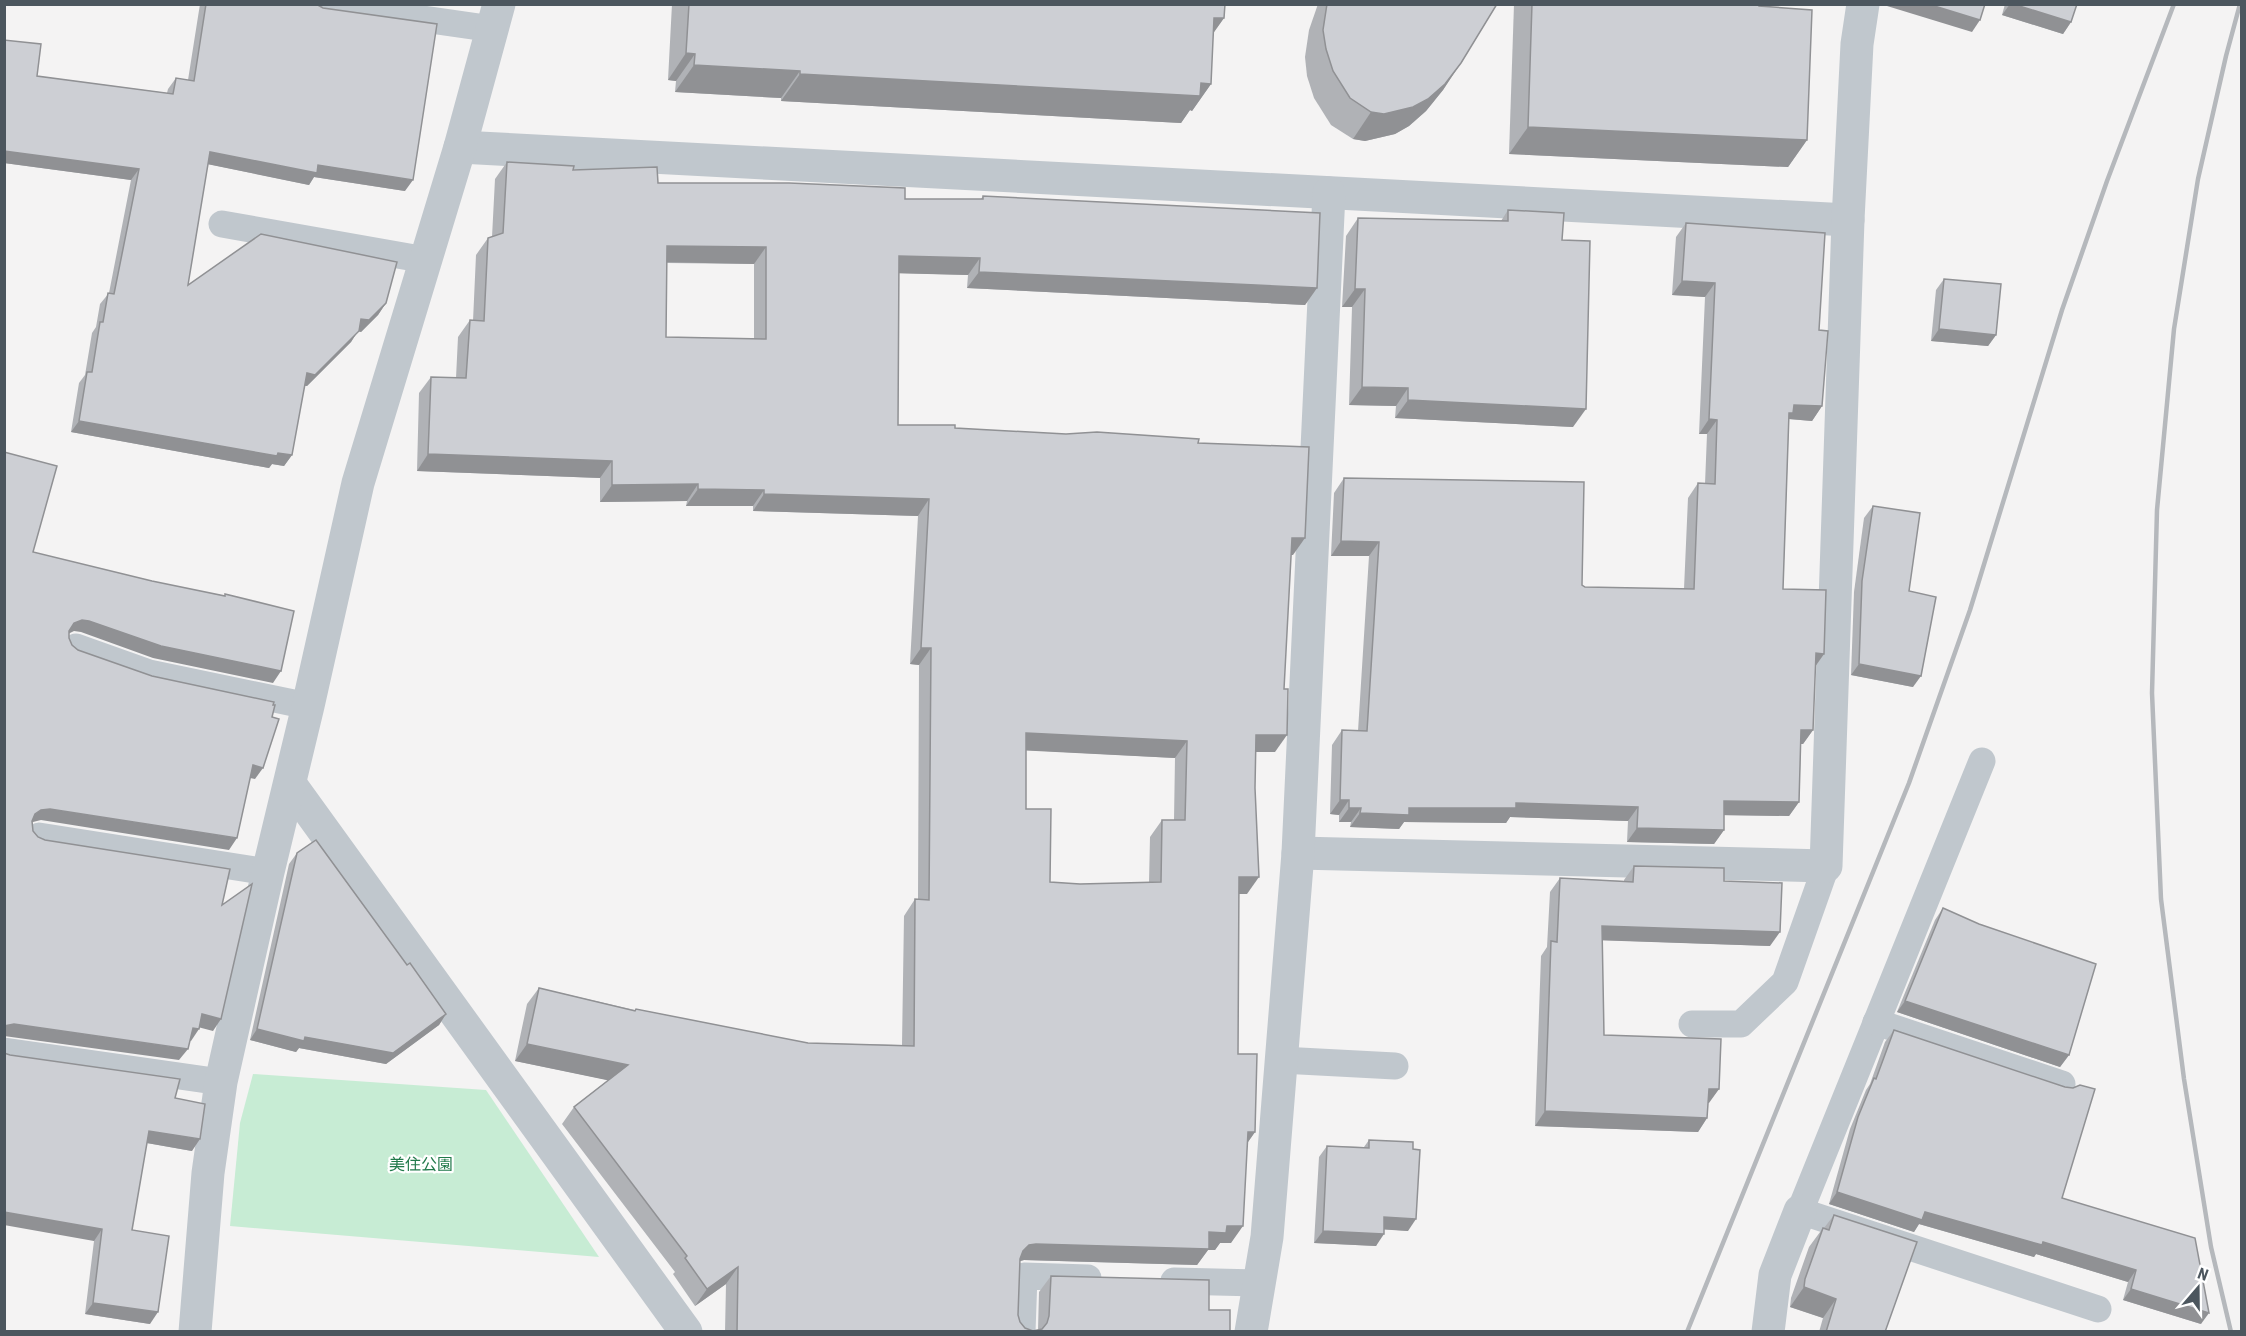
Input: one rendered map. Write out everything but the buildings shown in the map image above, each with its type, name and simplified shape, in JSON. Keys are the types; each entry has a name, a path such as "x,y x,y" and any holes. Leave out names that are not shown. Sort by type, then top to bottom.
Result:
{"street":[{"path":"1298,853 1826,866 1848,220 1857,44 1863,4"},
{"path":"195,1332 207,1173 221,1082 268,872 358,483 460,147 496,17"},
{"path":"460,147 1848,220"},
{"path":"1251,1332 1267,1237 1298,853 1329,193"},
{"path":"290,784 686,1332"},
{"path":"1768,1332 1775,1275 1800,1210"}],"lane":[{"path":"318,4 496,17"},
{"path":"222,224 426,260"},
{"path":"76,647 149,673 308,706"},
{"path":"1982,761 1800,1210 2098,1309"},
{"path":"39,836 268,872"},
{"path":"1692,1024 1741,1024 1785,982 1826,866"},
{"path":"1876,1022 2062,1084"},
{"path":"4,1051 221,1082"},
{"path":"1281,1060 1395,1066"},
{"path":"1022,1332 1024,1276 1118,1279"},
{"path":"1153,1280 1258,1283"}],"green space":[{"name":"美住公園","path":"253,1074 486,1090 599,1257 230,1226 240,1123"}],"railway":[{"path":"1687,1332 1909,783 1970,610 2062,310 2107,181 2174,4"},
{"path":"2231,1332 2211,1247 2184,1079 2161,899 2152,693 2157,510 2174,329 2198,179 2240,4"}]}
